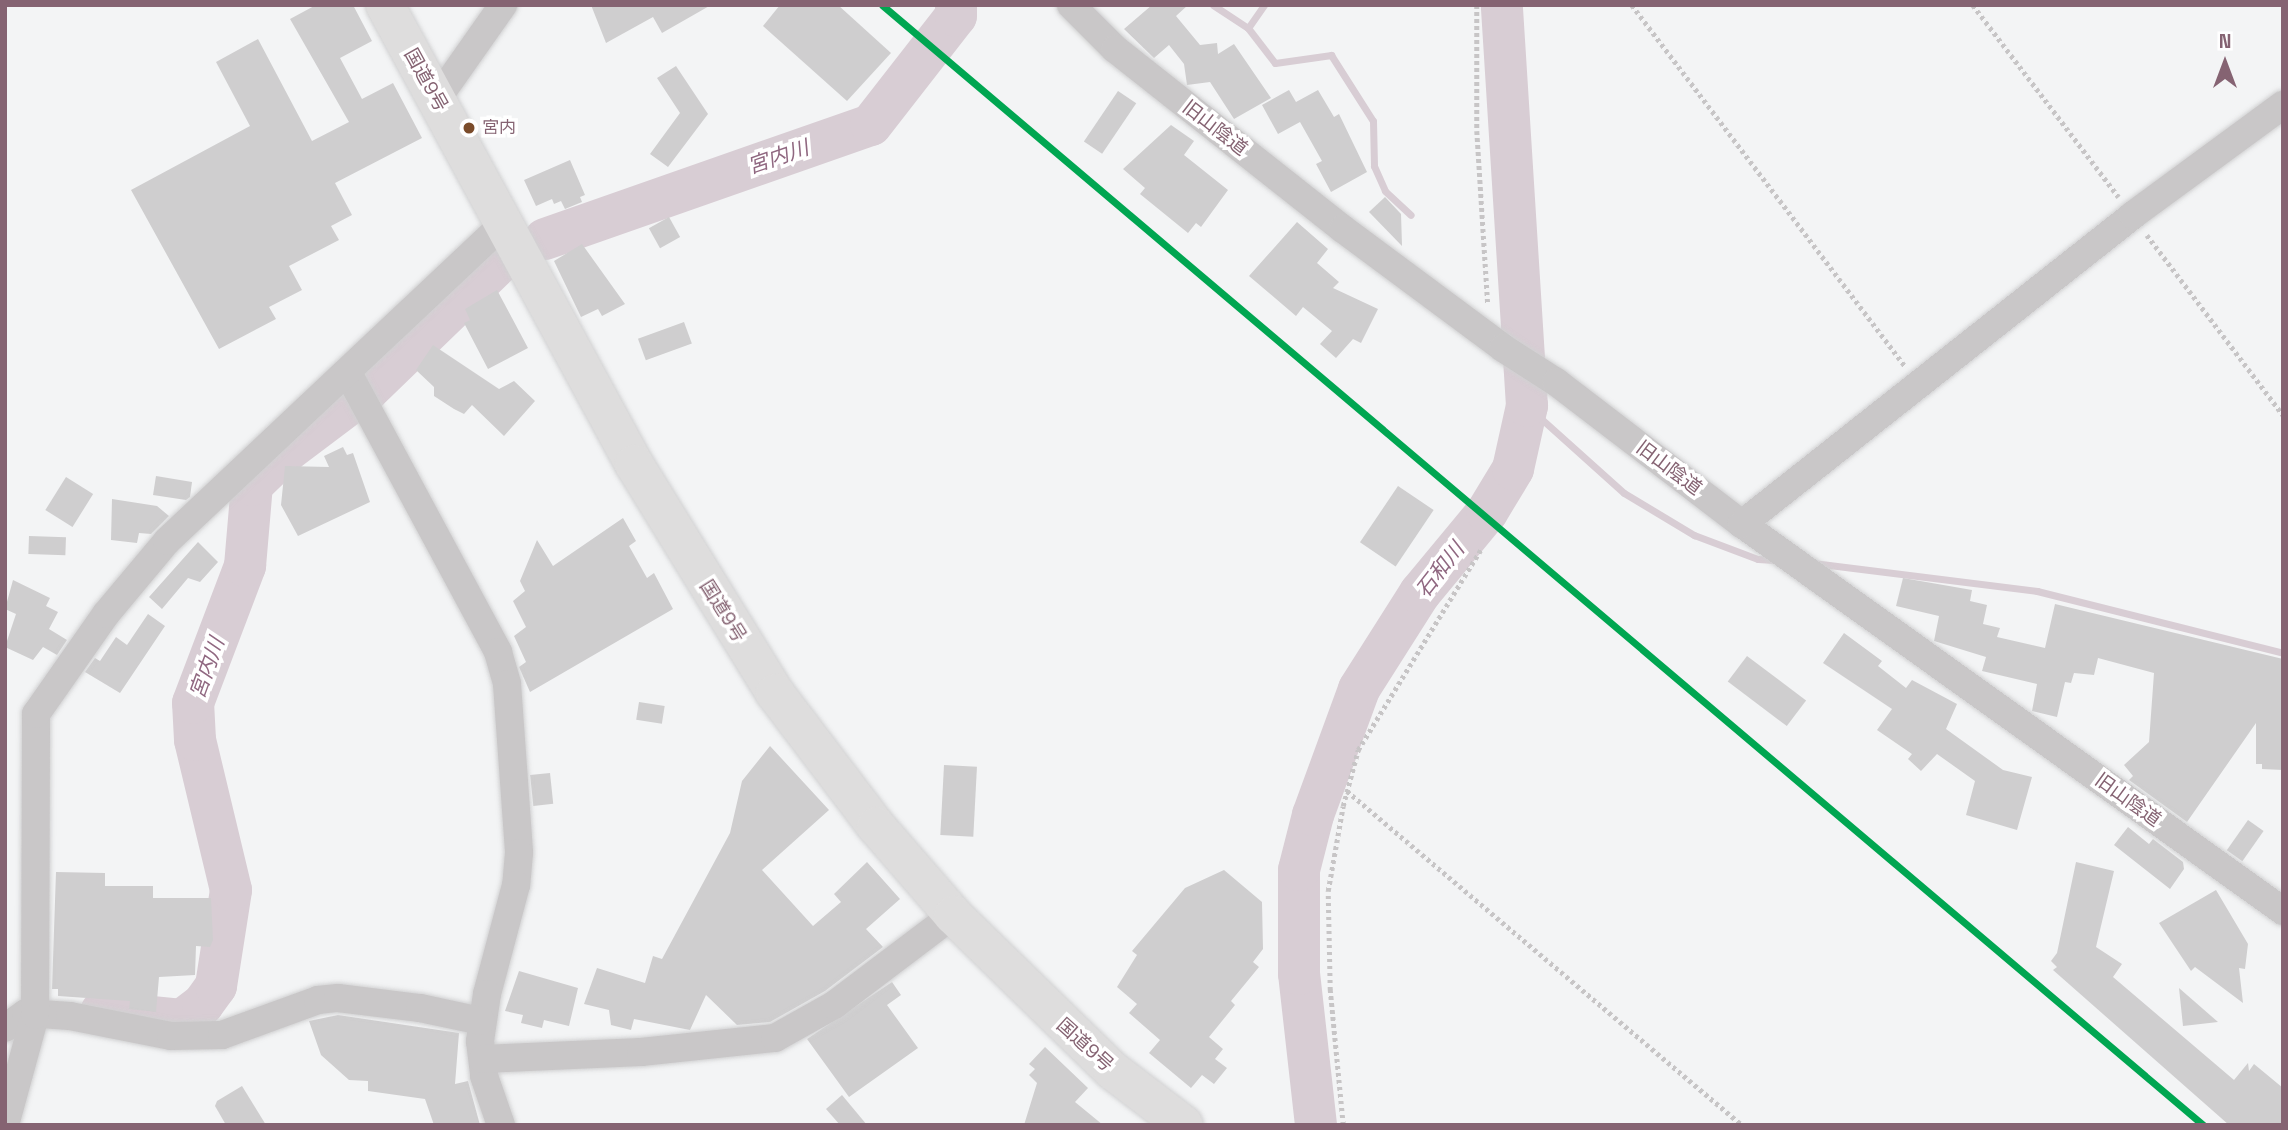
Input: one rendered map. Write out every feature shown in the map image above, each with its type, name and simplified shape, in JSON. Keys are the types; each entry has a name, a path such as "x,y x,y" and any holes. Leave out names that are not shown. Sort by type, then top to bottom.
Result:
{"highway":[{"name":"国道9号","path":"386,5 634,464 767,681 876,826 953,915 1113,1071 1184,1125"}],"street":[{"path":"437,99 503,5"},
{"name":"旧山陰道","path":"1070,5 1115,49 1496,344 1556,382 1742,524 2283,911"},
{"path":"1742,524 1921,386 2133,215 2283,104"},
{"path":"5,1125 35,1015 36,713 106,614 167,541 505,223"},
{"path":"348,373 498,652 507,684 519,853 516,885 481,1021 483,1059 501,1125"},
{"path":"483,1059 641,1052 775,1038 834,1005 953,915"},
{"path":"5,1028 19,1016 35,1015 191,1038 222,1035 318,1000 338,998 420,1008 481,1021"}],"path":[{"path":"1477,5 1477,131 1496,344"},
{"path":"1632,5 1921,386"},
{"path":"1343,1125 1330,990 1328,891 1347,791 1357,750 1482,548"},
{"path":"1347,791 1742,1125"}],"building":[{"path":"316,5 353,5 372,41 340,58 362,99 393,83 422,138 335,183 352,215 331,226 339,240 289,266 302,290 269,307 276,319 219,349 131,190 250,126 216,62 258,39 312,141 349,122 290,19"},
{"path":"591,5 711,5 662,33 653,17 606,43"},
{"path":"780,5 838,5 891,53 847,101 763,26"},
{"path":"1152,5 1188,5 1176,16 1200,45 1217,43 1218,54 1234,44 1271,98 1234,119 1210,82 1187,85 1184,64 1169,45 1154,58 1124,29"},
{"path":"676,66 708,114 668,167 650,154 680,113 657,78"},
{"path":"1289,90 1296,102 1318,90 1334,117 1339,114 1367,172 1331,192 1316,164 1322,161 1300,122 1278,134 1262,105"},
{"path":"1118,91 1136,103 1102,154 1084,142"},
{"path":"1171,125 1194,141 1184,155 1228,190 1201,227 1196,223 1188,233 1140,194 1145,188 1123,169"},
{"path":"570,160 585,195 580,197 582,202 565,209 561,201 554,204 552,199 536,206 524,180"},
{"path":"1385,197 1401,214 1402,246 1369,212"},
{"path":"669,217 680,237 660,248 649,228"},
{"path":"1297,222 1328,249 1317,263 1339,282 1333,288 1378,309 1361,343 1353,339 1336,358 1320,344 1332,331 1303,307 1296,316 1249,276"},
{"path":"582,244 625,304 602,316 598,309 581,317 554,261"},
{"path":"497,290 528,348 488,369 464,323 470,320 465,309"},
{"path":"684,322 692,344 646,360 638,339"},
{"path":"433,345 499,389 514,381 535,401 504,436 472,405 464,414 454,409 434,396 434,387 416,370"},
{"path":"343,447 347,455 353,453 370,502 298,536 281,505 285,466 329,467 324,456"},
{"path":"156,476 192,482 190,497 186,500 153,495"},
{"path":"66,477 93,494 72,527 45,510"},
{"path":"1398,486 1434,510 1396,566 1360,542"},
{"path":"112,499 157,506 169,516 151,534 139,533 137,543 111,540"},
{"path":"623,518 636,541 629,546 647,578 654,573 673,609 530,692 519,667 526,662 514,636 526,627 513,601 525,591 520,581 537,540 553,566"},
{"path":"29,536 66,537 65,555 28,554"},
{"path":"198,542 218,562 200,582 188,578 162,609 149,597"},
{"path":"1903,578 1972,590 1970,601 1987,605 1983,624 2000,628 1997,637 2045,648 2055,604 2283,659 2283,770 2262,769 2262,764 2256,764 2256,723 2187,822 2129,780 2133,776 2124,765 2149,742 2154,673 2098,658 2094,675 2074,673 2071,683 2065,682 2057,717 2032,711 2037,684 1982,671 1986,657 1934,641 1939,616 1896,606"},
{"path":"13,580 50,598 46,606 58,612 49,629 67,640 57,655 43,647 33,660 5,647 16,614 5,609"},
{"path":"148,614 165,626 120,693 85,672 95,658 100,661 116,637 127,645"},
{"path":"1844,633 1882,661 1878,666 1906,688 1912,680 1957,704 1946,729 2003,770 2032,777 2017,830 1966,815 1975,781 1937,754 1921,771 1908,759 1912,754 1877,730 1892,709 1823,663"},
{"path":"1747,656 1806,701 1787,726 1728,682"},
{"path":"639,702 665,706 662,724 636,720"},
{"path":"770,746 829,810 762,870 813,926 841,902 834,894 867,862 900,899 866,929 883,947 825,991 770,1022 737,1025 706,995 690,1030 634,1019 631,1030 611,1025 609,1010 584,1004 597,968 645,983 653,956 662,959 730,833 742,781"},
{"path":"944,765 977,767 973,837 940,835"},
{"path":"550,773 553,804 533,806 530,775"},
{"path":"2248,820 2264,831 2242,861 2227,850"},
{"path":"2128,827 2149,844 2153,839 2183,862 2184,869 2170,889 2114,845"},
{"path":"2076,862 2114,871 2096,947 2122,964 2113,977 2234,1080 2248,1063 2249,1071 2254,1064 2283,1088 2283,1125 2229,1125 2053,970 2057,967 2051,961 2057,953"},
{"path":"1224,870 1262,902 1263,949 1253,962 1259,967 1231,1001 1235,1005 1209,1037 1223,1049 1215,1059 1227,1068 1214,1084 1202,1075 1191,1088 1149,1053 1160,1040 1129,1013 1137,1004 1117,987 1137,955 1132,951 1185,888"},
{"path":"56,872 105,873 105,886 153,886 153,898 211,898 213,940 210,947 196,946 195,975 159,977 156,1012 129,1009 130,1001 58,996 58,989 52,989"},
{"path":"2216,890 2248,944 2245,969 2239,968 2243,1003 2195,967 2191,971 2159,923"},
{"path":"519,971 578,988 569,1026 544,1020 542,1028 521,1023 523,1015 505,1011"},
{"path":"892,982 901,995 887,1005 918,1048 849,1097 807,1039"},
{"path":"2179,988 2218,1022 2183,1026"},
{"path":"338,1015 459,1033 455,1084 468,1081 480,1125 434,1125 425,1099 368,1091 368,1081 349,1080 321,1055 309,1021"},
{"path":"1045,1047 1088,1088 1075,1102 1103,1125 1024,1125 1037,1083 1029,1075 1035,1069 1029,1064"},
{"path":"242,1086 266,1125 226,1125 215,1106 217,1101"},
{"path":"842,1095 867,1125 840,1125 826,1109"}],"waterway":[{"name":"宮内川","path":"545,239 871,125 956,16 956,5"},
{"path":"1213,5 1248,28 1275,63 1331,55 1373,121 1374,166 1385,191 1411,215"},
{"path":"1248,28 1264,5"},
{"name":"石和川","path":"1316,1125 1299,974 1299,870 1313,815 1359,689 1420,593 1487,512 1513,469 1527,406 1502,5"},
{"name":"宮内川","path":"101,1012 182,1020 203,1004 216,986 231,890 195,740 193,703 245,566 252,485 287,451 368,390 499,263"},
{"path":"1527,406 1624,493 1694,535 1758,559 1774,560"},
{"path":"1813,563 2037,591 2283,653"}],"transit line":[{"path":"882,5 2203,1125"}],"place":[{"name":"宮内","path":"469,128"}]}
